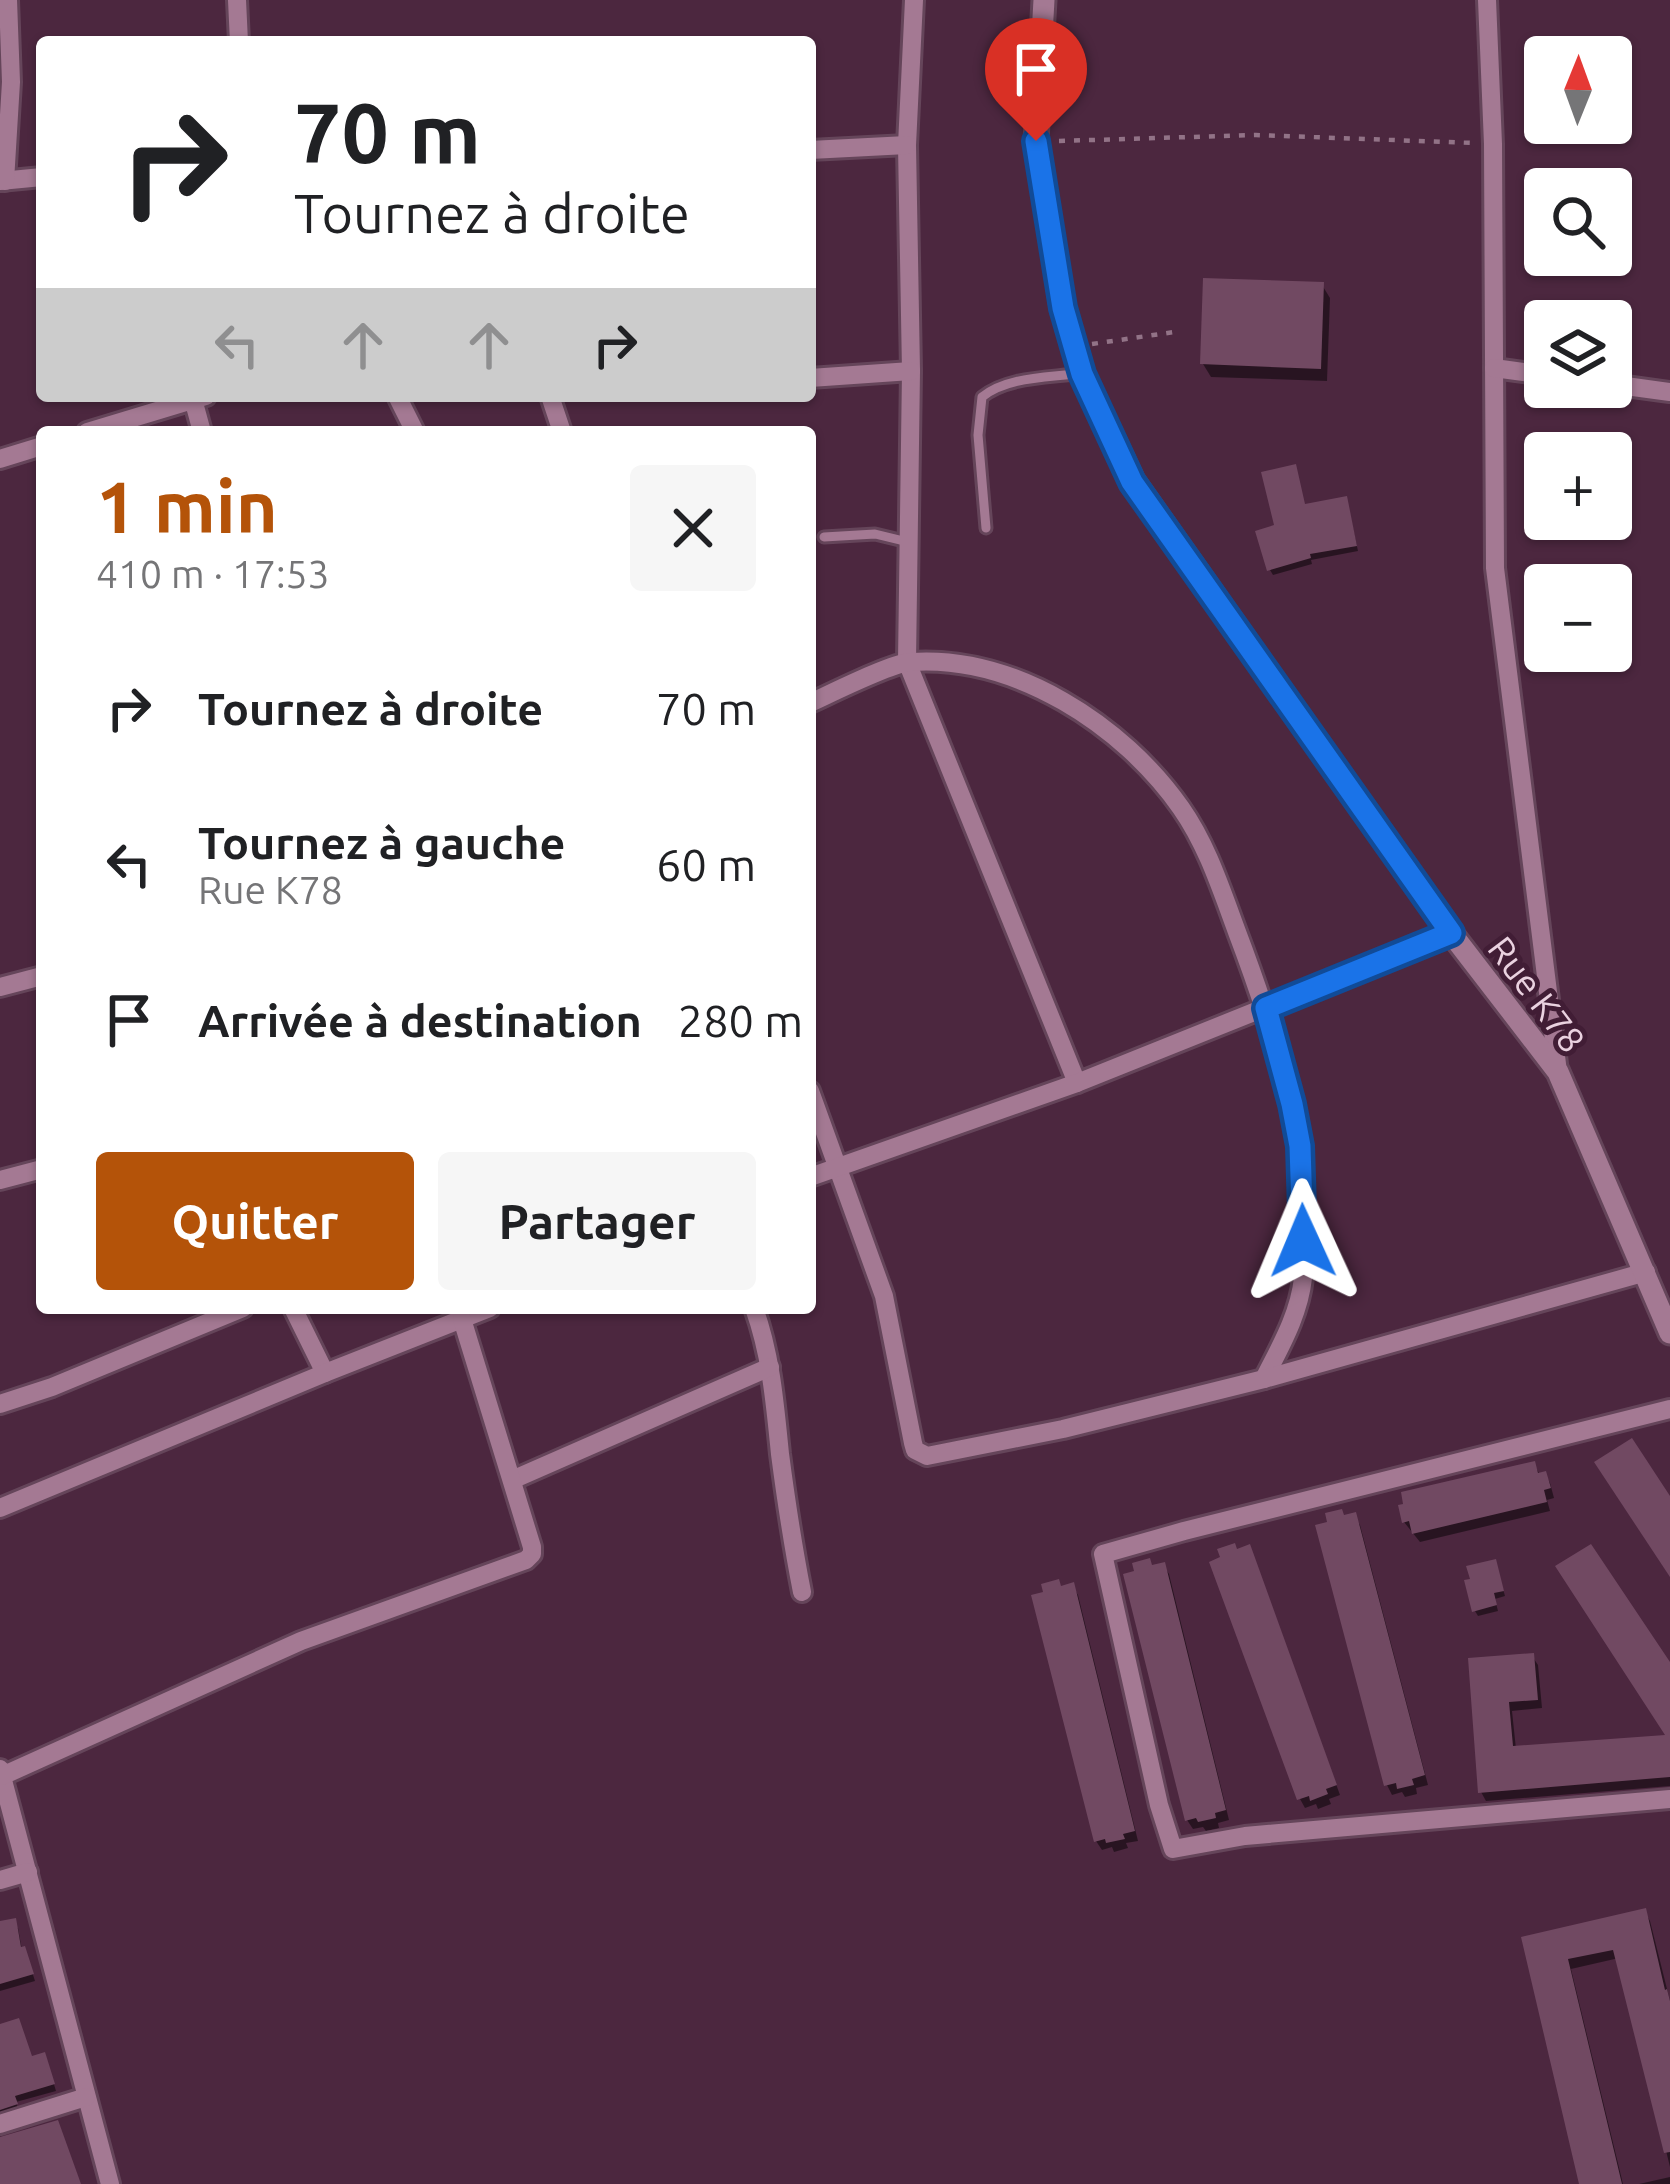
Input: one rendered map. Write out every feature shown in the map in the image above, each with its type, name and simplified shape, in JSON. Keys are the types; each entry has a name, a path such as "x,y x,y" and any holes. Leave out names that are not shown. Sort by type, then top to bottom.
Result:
{"street":[{"path":"8,0 10,82 2,181 36,178"},
{"path":"237,0 239,36"},
{"path":"914,0 907,145 911,371 907,662 1077,1083"},
{"name":"Rue K78","path":"1044,0 1036,141 1063,308 1082,374 1132,482 1451,933 1558,1072 1670,1333"},
{"path":"1487,0 1493,144 1496,568 1558,1072"},
{"path":"816,150 907,145"},
{"path":"1494,368 1524,372"},
{"path":"816,378 911,371"},
{"path":"1632,386 1670,392"},
{"path":"108,426 187,402"},
{"path":"0,459 36,448"},
{"path":"816,700 907,662 978,666 1037,688 1094,722 1150,769 1183,810 1208,855 1266,1008 1300,1146 1303,1279 1294,1320 1264,1379"},
{"path":"816,1175 1077,1083 1451,933"},
{"path":"0,987 36,978"},
{"path":"816,1107 884,1296 913,1444 927,1456 1063,1430 1264,1379 1646,1272"},
{"path":"0,1180 36,1171"},
{"path":"0,1404 228,1314"},
{"path":"296,1314 325,1372"},
{"path":"0,1508 471,1314"},
{"path":"110,2184 1,1772 301,1641 526,1560 532,1547 474,1314"},
{"path":"756,1314 770,1367 788,1520 802,1592"},
{"path":"512,1480 770,1367"},
{"path":"1670,1409 1102,1554 1173,1849 1245,1836 1670,1799"},
{"path":"0,1880 28,1872"},
{"path":"0,2125 86,2097"}],"lane":[{"path":"986,528 978,435 982,398 993,388 1082,374"},
{"path":"824,537 875,534 908,542"}],"path":[{"path":"1036,141 1256,135 1493,144"},
{"path":"1074,347 1181,331"}],"building":[{"path":"1203,278 1324,282 1321,369 1200,364"},
{"path":"1296,464 1305,504 1347,496 1357,546 1310,554 1311,558 1267,571 1255,531 1274,525 1261,472"},
{"path":"1632,1438 1670,1496 1670,1577 1594,1462"},
{"path":"1535,1461 1538,1473 1546,1471 1551,1488 1544,1490 1547,1502 1412,1534 1409,1521 1402,1523 1401,1492"},
{"path":"1342,1509 1344,1515 1356,1512 1425,1775 1412,1779 1414,1785 1397,1789 1396,1783 1384,1786 1315,1525 1327,1522 1325,1513"},
{"path":"1235,1543 1237,1549 1250,1544 1337,1785 1310,1801 1309,1796 1297,1800 1209,1562 1220,1557 1217,1549"},
{"path":"1591,1544 1670,1662 1670,1777 1478,1793 1468,1658 1534,1653 1538,1700 1509,1702 1513,1746 1665,1735 1555,1566"},
{"path":"1150,1558 1152,1565 1165,1562 1226,1810 1198,1822 1196,1818 1185,1821 1123,1574 1134,1571 1132,1563"},
{"path":"1496,1559 1504,1591 1494,1593 1497,1605 1472,1612 1464,1580 1470,1579 1466,1566"},
{"path":"1059,1579 1061,1586 1074,1582 1135,1831 1123,1834 1125,1839 1094,1842 1031,1595 1043,1592 1041,1584"},
{"path":"1646,1908 1670,2001 1670,2152 1664,2153 1613,1950 1568,1959 1622,2184 1579,2184 1521,1937"},
{"path":"16,1918 21,1947 25,1946 34,1974 0,1984 0,1921"},
{"path":"19,2018 32,2056 45,2052 55,2084 15,2096 18,2104 0,2110 0,2024"},
{"path":"58,2120 81,2184 0,2184 0,2137"}],"route":[{"path":"1036,141 1063,308 1082,374 1132,482 1451,933 1266,1008 1300,1146 1303,1241"}]}
